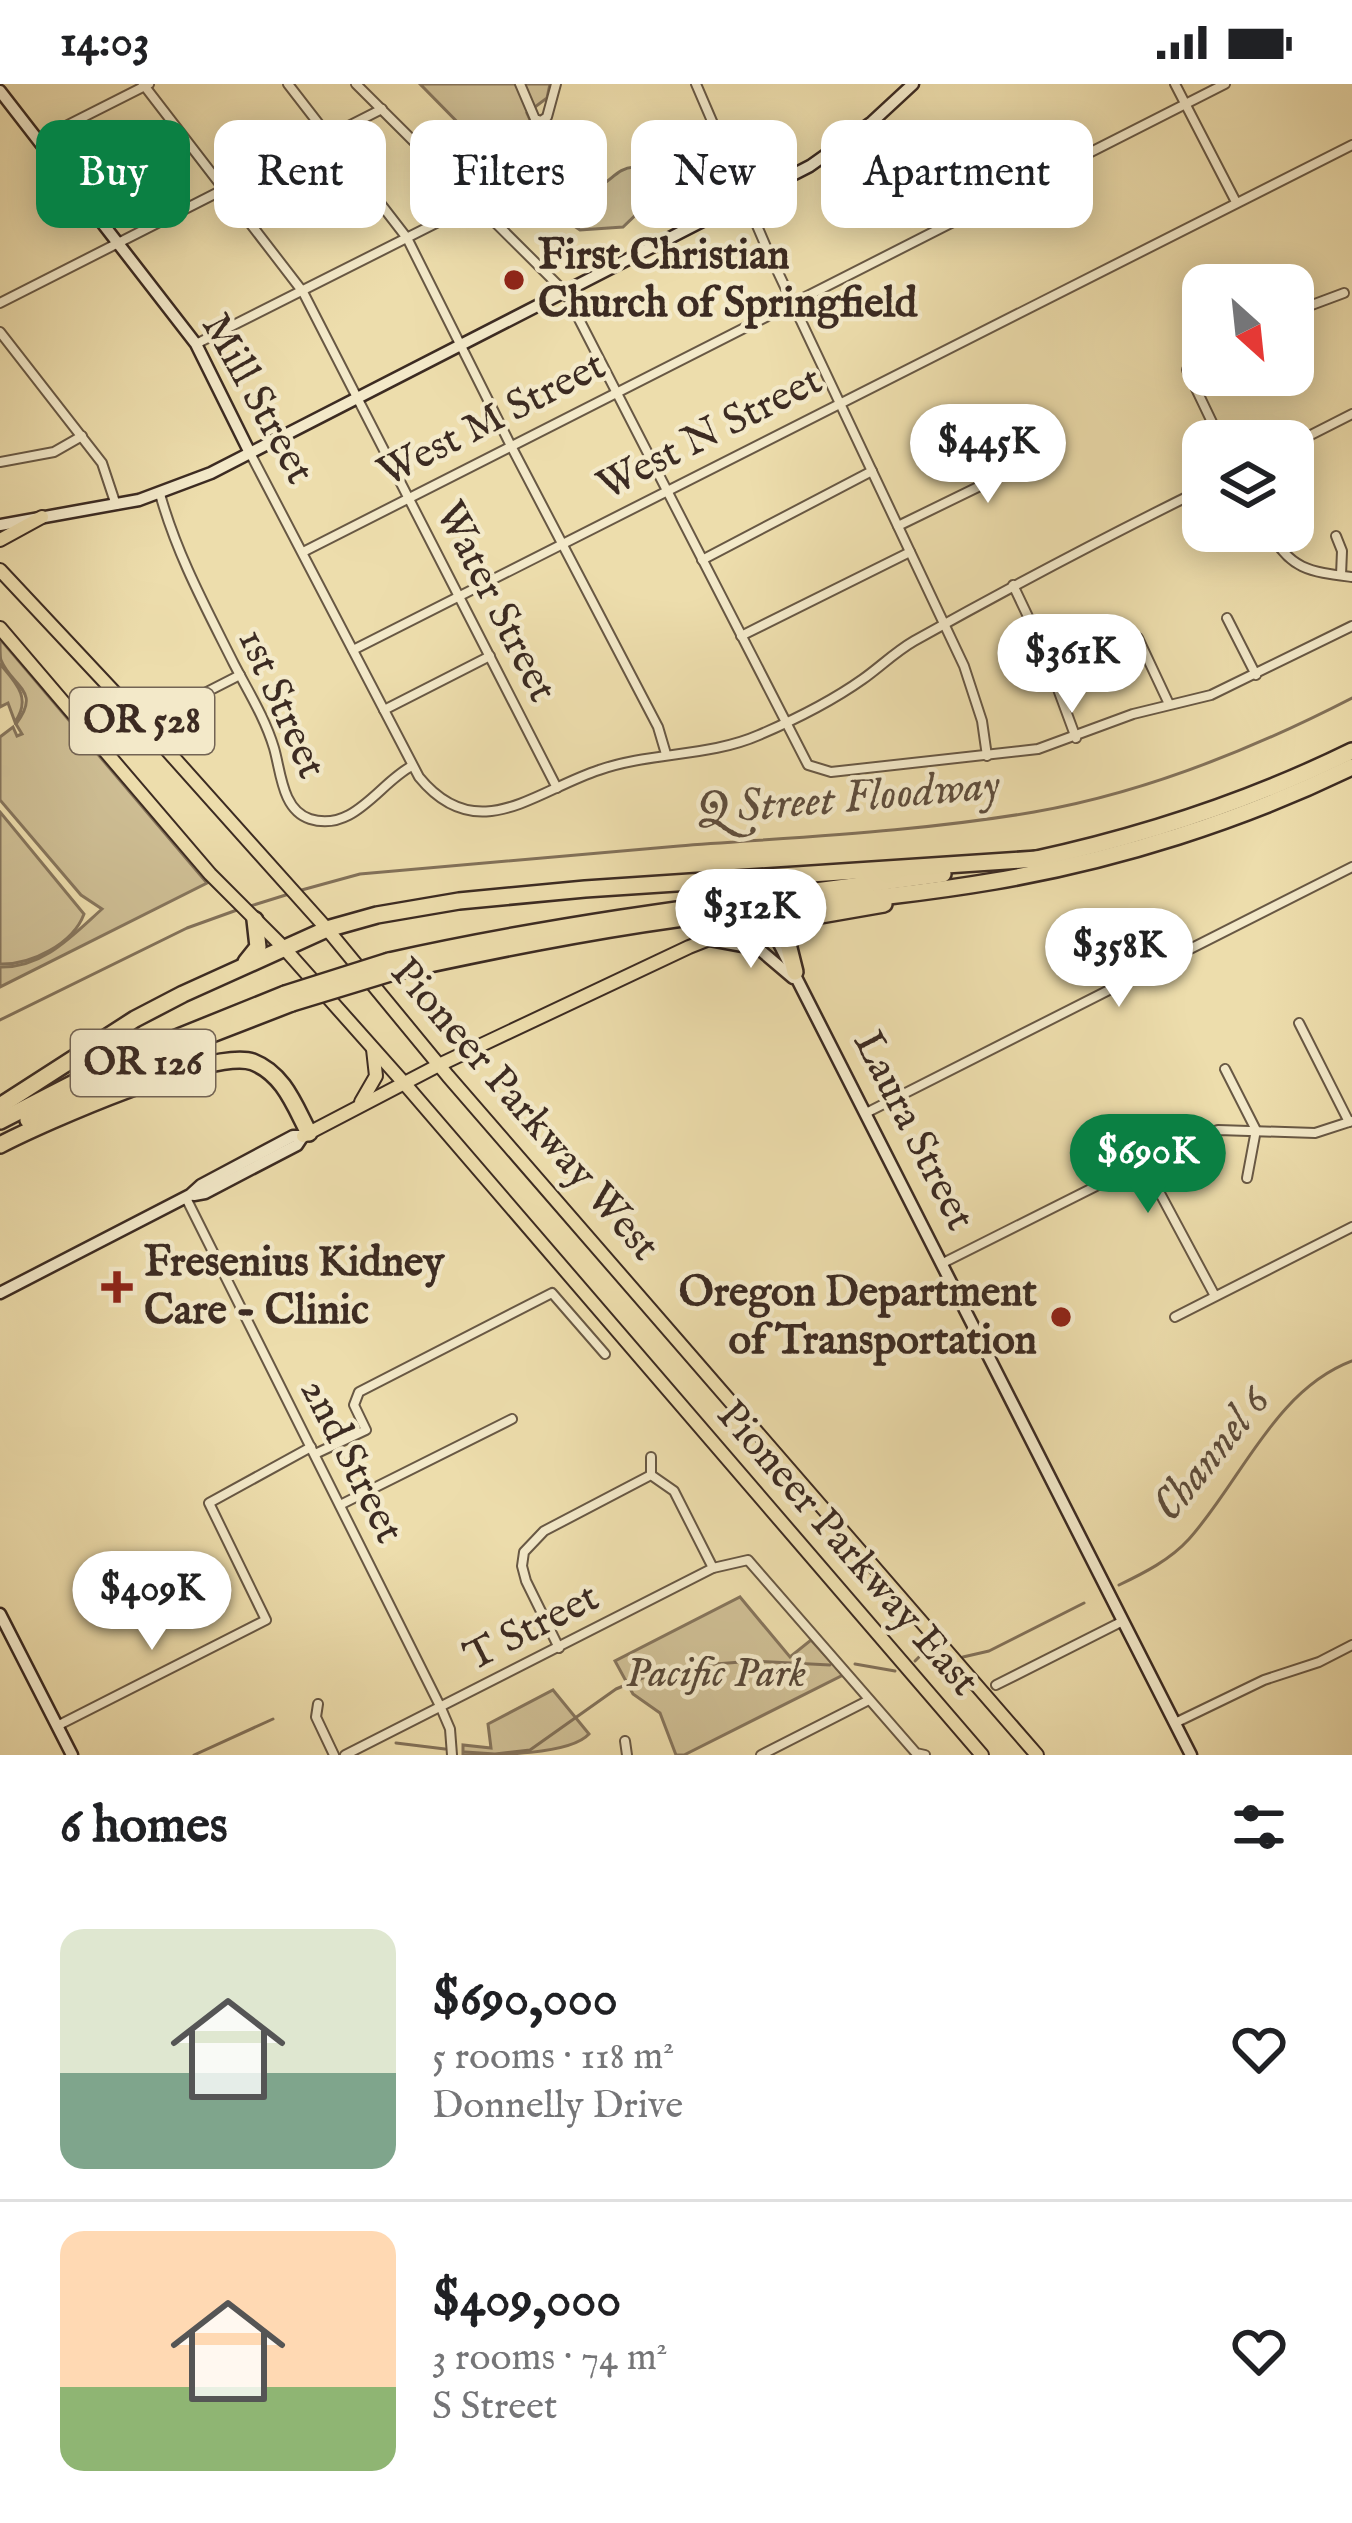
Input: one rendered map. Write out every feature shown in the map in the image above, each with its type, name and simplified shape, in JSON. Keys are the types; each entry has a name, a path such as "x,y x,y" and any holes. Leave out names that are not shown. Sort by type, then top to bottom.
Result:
{"highway":[{"name":"OR 126","path":"0,1121 109,1065 288,998 393,966 519,932 1037,859 1213,810 1352,751"},
{"name":"OR 126","path":"393,966 674,920 994,881 1161,841 1238,816 1352,767"},
{"path":"0,1106 135,1019 327,929 377,915 464,900 1037,859"},
{"path":"769,924 994,881"},
{"path":"799,980 786,936 803,918"},
{"path":"240,968 258,947 255,920"},
{"name":"OR 126","path":"0,1141 163,1053 288,998"},
{"path":"0,1141 126,1091 234,1059 259,1064 281,1082 306,1135"}],"main road":[{"path":"0,540 42,518"},
{"name":"Pioneer Parkway West","path":"2,571 327,929 439,1065 1037,1755"},
{"name":"Pioneer Parkway East","path":"0,628 230,894 404,1083 982,1755"},
{"path":"306,1135 439,1065 707,939 769,924"},
{"path":"357,1108 376,1076 374,1049"}],"street":[{"path":"288,84 316,120"},
{"path":"356,84 410,136"},
{"path":"520,84 535,119 541,121 547,117 556,84"},
{"path":"696,84 712,120"},
{"path":"797,171 838,148 913,84"},
{"path":"1175,84 1236,202"},
{"name":"West M Street","path":"302,552 1225,84"},
{"path":"77,120 146,85"},
{"name":"Water Street","path":"146,85 214,175"},
{"name":"Mill Street","path":"0,91 36,137"},
{"path":"361,120 382,109"},
{"name":"West N Street","path":"353,650 1352,145"},
{"path":"0,304 214,195"},
{"path":"386,211 407,238 462,344 509,444 658,727 666,754"},
{"name":"Mill Street","path":"106,228 196,344 412,766"},
{"name":"Water Street","path":"255,228 303,292 557,788"},
{"path":"196,344 427,228"},
{"path":"503,228 565,292 785,722 808,765 818,770 1038,749 1133,714 1210,695 1352,626"},
{"path":"0,524 116,506 160,494 690,228"},
{"path":"758,228 977,699 987,755"},
{"path":"1314,306 1344,292"},
{"path":"0,332 103,463 116,506"},
{"path":"1314,433 1352,414"},
{"path":"0,462 54,452 82,436"},
{"path":"898,526 1058,448"},
{"path":"702,560 872,471"},
{"name":"1st Street","path":"160,494 175,545 271,737 287,797 305,817 339,818 362,808 389,779 412,766"},
{"path":"412,766 435,794 470,811 508,810 597,770 747,740 837,696 913,642 1012,585 1182,500"},
{"path":"1283,552 1302,569 1347,576 1336,536"},
{"path":"742,636 910,552"},
{"path":"1012,585 1050,664 1076,738"},
{"path":"1227,618 1256,675"},
{"path":"1138,638 1169,704"},
{"path":"384,710 490,656"},
{"path":"194,699 240,675"},
{"path":"866,1113 1352,867"},
{"name":"Laura Street","path":"769,924 1191,1755"},
{"path":"707,939 759,949 799,980"},
{"path":"943,1263 1190,1139 1219,1130 1316,1133 1350,1121 1299,1023"},
{"path":"1225,1069 1256,1130 1247,1178"},
{"path":"1135,1126 1132,1142 1215,1296"},
{"path":"0,1293 293,1136 306,1135"},
{"name":"2nd Street","path":"188,1196 451,1729 452,1755"},
{"path":"1175,1317 1352,1228"},
{"path":"57,1726 266,1620 208,1503 366,1430 354,1405 358,1392 552,1293 605,1354"},
{"path":"340,1505 512,1419"},
{"path":"651,1457 651,1474"},
{"path":"651,1474 674,1491 713,1568"},
{"path":"559,1648 526,1581 524,1552 544,1531 651,1474"},
{"name":"T Street","path":"344,1755 713,1568 748,1560 868,1700"},
{"path":"0,1614 67,1753"},
{"path":"996,1685 1123,1621"},
{"path":"1175,1723 1352,1645"},
{"path":"761,1755 868,1700 918,1754"},
{"path":"318,1705 316,1717 334,1755"},
{"path":"625,1742 626,1755"}],"green space":[{"path":"420,84 550,84 547,98 527,113 530,120 455,120"},
{"path":"631,168 631,219 623,227 580,230 607,228 607,181"},
{"path":"0,639 207,883 0,987 0,967 43,956 102,909 81,895 0,800 0,737 13,727 17,736 22,734 16,724 26,696 1,660"},
{"path":"0,664 22,698 15,722 8,703 0,707"},
{"path":"0,812 84,914 71,935 50,951 0,964"},
{"name":"Pacific Park","path":"740,1597 790,1657 811,1640 843,1675 676,1755 660,1713 633,1694 615,1661"},
{"name":"Pacific Park","path":"553,1690 589,1734 549,1750 463,1755 463,1745 491,1748 488,1724"}],"waterway":[{"name":"Q Street Floodway","path":"298,891 360,874 901,829 1034,812 1197,767 1352,698"},
{"name":"Q Street Floodway","path":"247,907 289,894"},
{"name":"Q Street Floodway","path":"0,1020 187,928 237,910"},
{"name":"Channel 6","path":"1119,1585 1182,1547 1280,1415 1301,1393 1352,1361"},
{"name":"Channel 6","path":"963,1657 989,1651 1084,1603"},
{"name":"Channel 6","path":"915,1661 922,1654"},
{"name":"Channel 6","path":"689,1666 754,1661 830,1665"},
{"name":"Channel 6","path":"855,1664 895,1671"},
{"name":"Channel 6","path":"465,1752 530,1750 616,1689 685,1667"},
{"name":"Channel 6","path":"194,1755 273,1719"},
{"name":"Channel 6","path":"396,1743 445,1749"}],"place":[{"name":"First Christian Church of Springfield","path":"514,280"},
{"name":"Fresenius Kidney Care - Clinic","path":"117,1287"},
{"name":"Oregon Department of Transportation","path":"1061,1317"}]}
